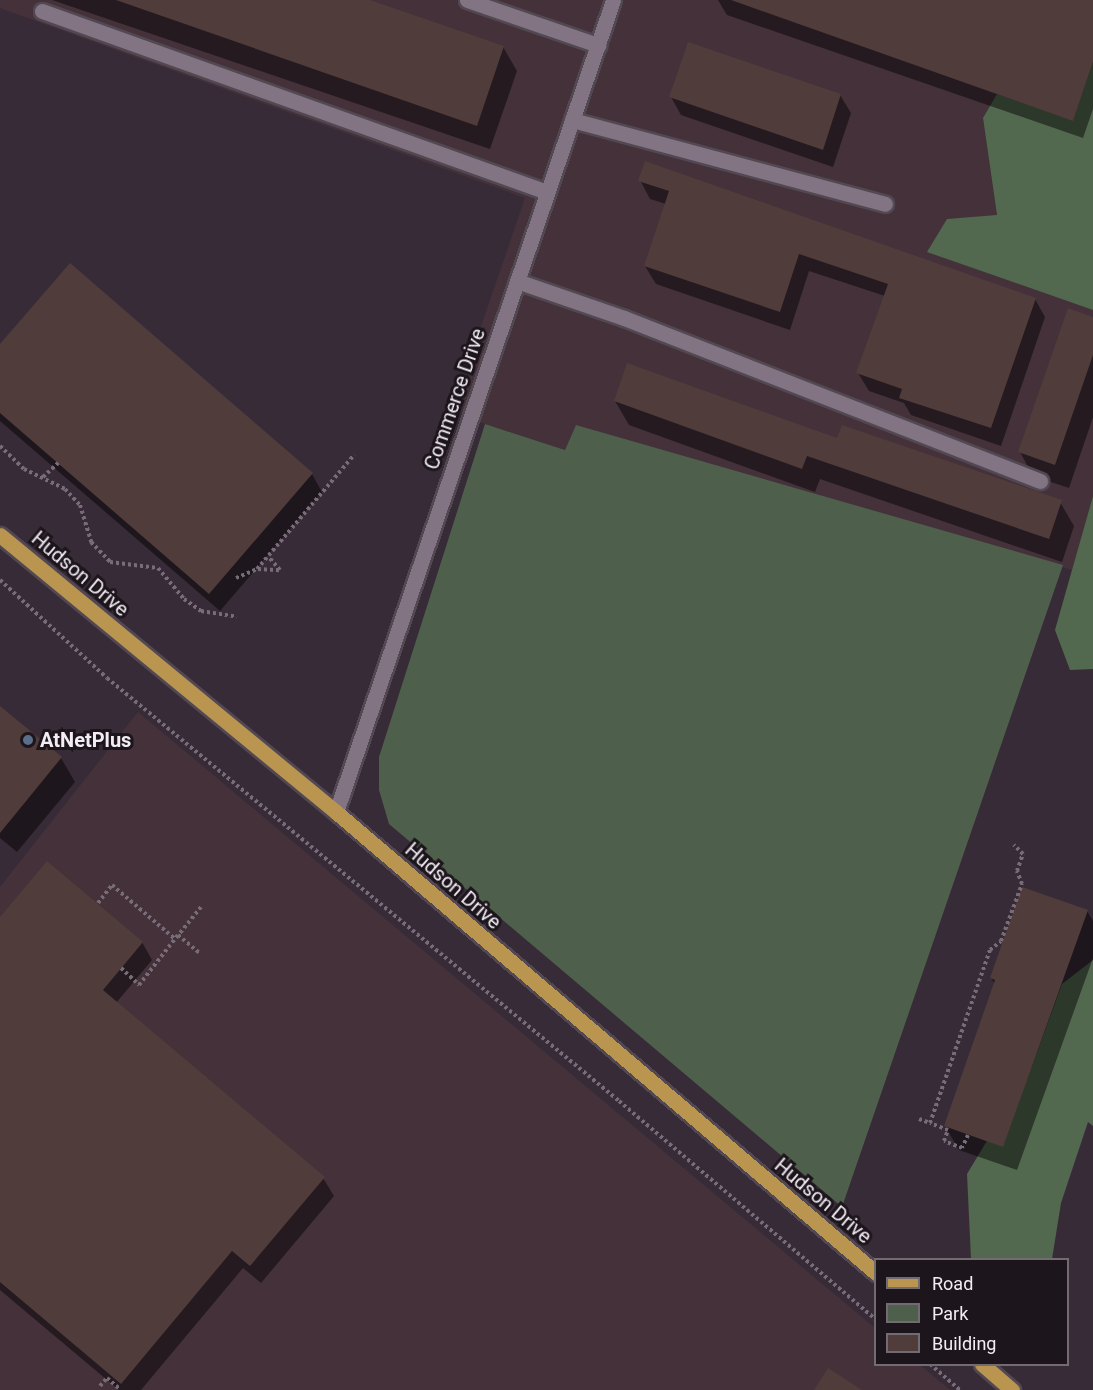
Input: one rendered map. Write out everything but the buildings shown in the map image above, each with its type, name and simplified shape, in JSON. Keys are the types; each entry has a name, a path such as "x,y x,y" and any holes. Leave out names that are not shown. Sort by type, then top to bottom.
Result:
{"main road":[{"name":"Hudson Drive","path":"0,535 336,812 874,1271"},
{"path":"983,1366 1012,1390"}],"street":[{"path":"467,0 598,45"},
{"name":"Commerce Drive","path":"336,812 613,0"},
{"path":"42,11 547,192"},
{"path":"572,120 885,204"},
{"path":"517,281 624,318 1040,481"}],"path":[{"path":"0,446 24,468 65,489 80,505 91,542 110,562 158,568 184,599 201,611 237,617"},
{"path":"257,569 354,455"},
{"path":"43,477 58,463"},
{"path":"236,578 257,569 280,570 268,556"},
{"path":"0,580 107,678 619,1101 874,1318"},
{"path":"930,1123 990,950 1001,941 1022,884 1017,871 1023,854 1014,846"},
{"path":"98,903 112,885 176,937 201,954"},
{"path":"121,968 139,985 201,907"},
{"path":"919,1119 948,1130 944,1141 962,1148 968,1135"},
{"path":"931,1366 960,1390"},
{"path":"100,1386 107,1378 121,1390"}],"shaded area":[{"path":"0,0 1093,0 1073,121 983,119 997,216 948,219 928,252 1093,310 1093,496 1072,570 576,426 565,450 485,424 453,408 525,198 0,8"},
{"path":"138,712 874,1327 874,1366 921,1366 950,1390 0,1390 0,887"}],"green space":[{"path":"1093,62 1093,310 927,252 947,219 997,215 983,118 997,94 1073,120"},
{"path":"485,424 565,450 576,425 1063,565 842,1207 389,824 379,790 379,757"},
{"path":"1093,496 1093,669 1070,670 1055,630"},
{"path":"1093,960 1093,1126 1088,1122 1061,1203 1052,1258 971,1258 967,1174 1032,1066 1062,984"}],"place":[{"name":"AtNetPlus","path":"28,740"}]}
